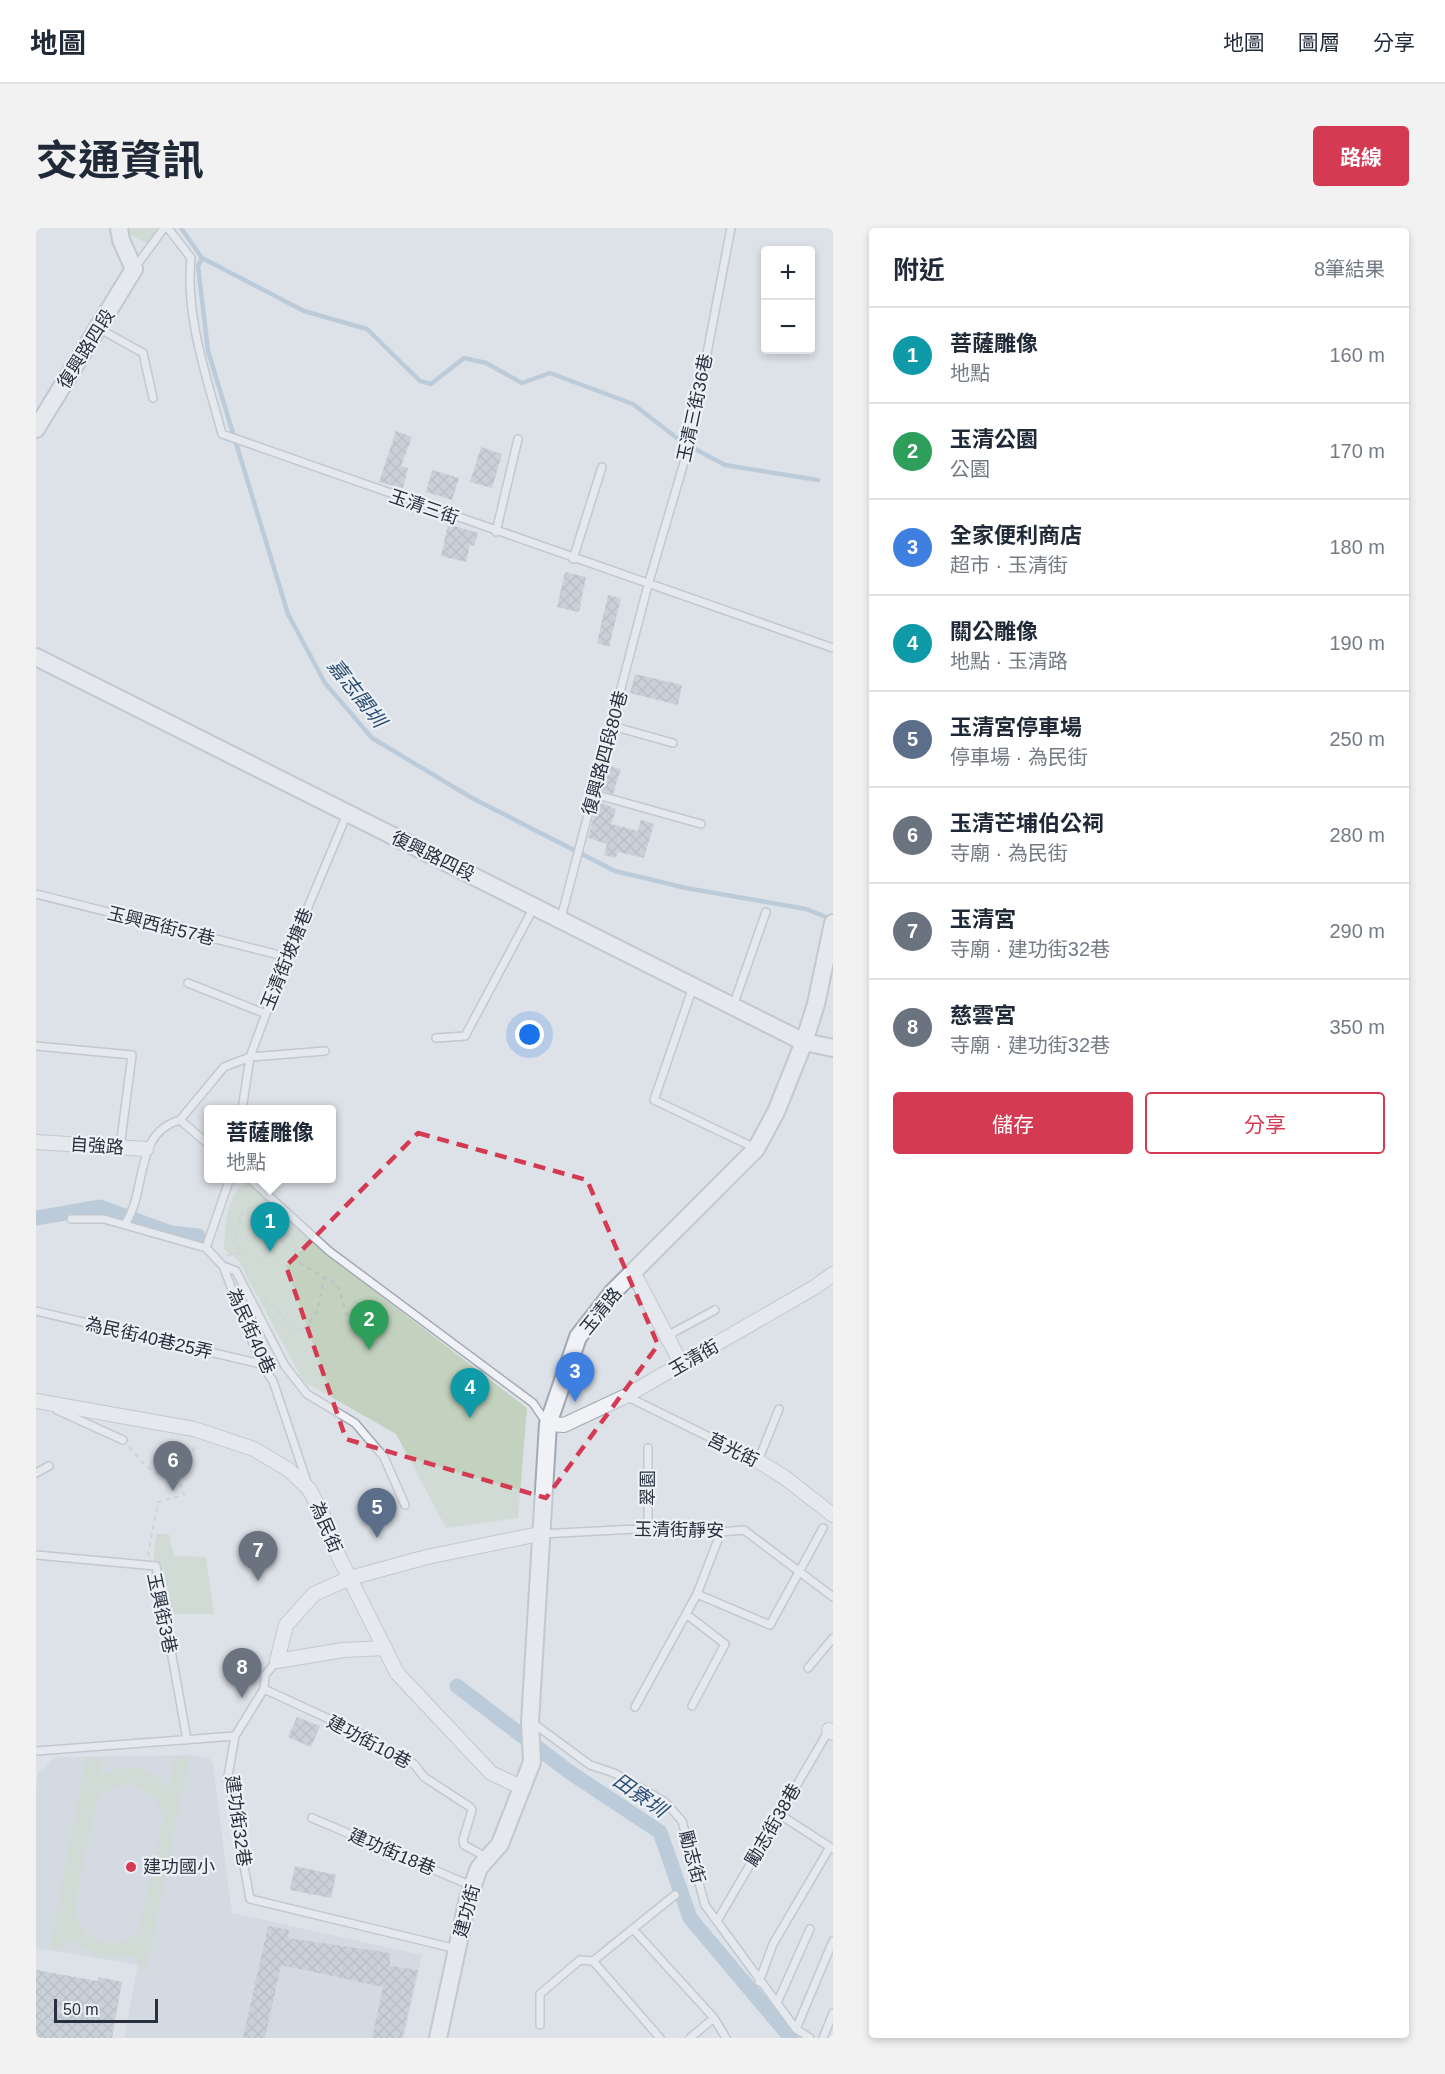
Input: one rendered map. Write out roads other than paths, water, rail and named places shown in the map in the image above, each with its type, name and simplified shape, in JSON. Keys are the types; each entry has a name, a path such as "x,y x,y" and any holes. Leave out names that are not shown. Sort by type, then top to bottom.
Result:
{"street":[{"path":"119,228 121,240 134,268"},
{"name":"復興路四段","path":"36,429 101,326 134,268"},
{"name":"復興路四段","path":"36,657 804,1042 833,1048"},
{"name":"玉清路","path":"532,1762 530,1722 539,1534 548,1424 578,1337 613,1292 634,1274 756,1149 776,1112 804,1042 816,1004 833,923"},
{"name":"自強路","path":"36,1142 146,1149"},
{"path":"634,1274 682,1365"},
{"name":"玉清街","path":"548,1424 564,1425 626,1396 833,1274"},
{"name":"為民街","path":"38,1402 194,1429 254,1449 289,1470 309,1489 322,1513 331,1542 397,1673 491,1773 523,1788"},
{"name":"莒光街","path":"758,1461 784,1477 833,1515"},
{"name":"建功街32巷","path":"277,1661 286,1625 297,1609 314,1594 350,1578 427,1557 539,1534"},
{"path":"277,1661 344,1650 385,1648"},
{"name":"建功街","path":"438,2038 472,1886 479,1868 500,1844 532,1762"}],"lane":[{"path":"134,268 150,251 166,228"},
{"name":"玉清三街","path":"166,228 191,258 189,283 204,369 222,434 573,559 833,648"},
{"name":"玉清三街36巷","path":"648,585 690,442 731,228"},
{"path":"101,326 106,333 143,353 153,398"},
{"path":"496,532 518,439"},
{"path":"573,559 602,467"},
{"name":"復興路四段80巷","path":"560,920 648,585"},
{"path":"612,726 673,743"},
{"path":"594,794 701,824"},
{"name":"玉清街坡塘巷","path":"243,1105 250,1057 287,957 348,813"},
{"name":"玉興西街57巷","path":"36,894 287,957"},
{"path":"436,1038 465,1036 534,907"},
{"path":"733,1006 766,912"},
{"path":"188,982 266,1014"},
{"path":"693,987 654,1100 756,1149"},
{"path":"36,1046 132,1055 120,1147"},
{"name":"自強路","path":"146,1149 165,1124 180,1120 224,1067 250,1057 326,1051"},
{"path":"180,1120 204,1141"},
{"path":"125,1224 134,1210 146,1149"},
{"path":"71,1219 104,1219 206,1248 229,1183"},
{"path":"253,1183 329,1251 533,1403 548,1424"},
{"name":"為民街40巷","path":"206,1248 223,1266 261,1364 273,1381 309,1489"},
{"path":"223,1266 236,1271 285,1366 307,1394 355,1423 384,1457 405,1505"},
{"path":"667,1336 715,1310"},
{"name":"為民街40巷25弄","path":"36,1311 261,1364"},
{"name":"莒光街","path":"626,1396 758,1461"},
{"path":"38,1402 123,1440"},
{"path":"758,1461 779,1409"},
{"name":"翠園","path":"648,1448 648,1528"},
{"path":"36,1473 49,1466"},
{"name":"玉清街靜安","path":"539,1534 673,1527 722,1532 744,1530 833,1597"},
{"path":"697,1594 770,1625 798,1570 823,1528"},
{"path":"635,1707 697,1594 722,1532"},
{"name":"玉興街3巷","path":"36,1555 156,1566 187,1740"},
{"path":"686,1614 725,1644 692,1706"},
{"path":"808,1668 833,1638"},
{"name":"建功街32巷","path":"277,1661 265,1676 264,1689 235,1736 228,1776 250,1899 457,1948"},
{"name":"建功街10巷","path":"264,1689 368,1737 370,1744 414,1764 424,1777 470,1807 472,1810 463,1840 464,1845 489,1858"},
{"name":"勵志街","path":"530,1722 590,1765 614,1773 664,1801 682,1821 705,1905 796,2030 810,2038"},
{"name":"勵志街38巷","path":"717,1921 779,1814 831,1731"},
{"path":"36,1751 235,1736"},
{"path":"759,1982 773,1944 832,1848 779,1814"},
{"name":"建功街18巷","path":"312,1818 472,1886"},
{"path":"540,2025 540,1994 580,1960 593,1961 675,1895"},
{"path":"633,1929 714,2018 726,2038"},
{"path":"777,2004 810,1929"},
{"path":"796,2030 833,1941"},
{"path":"593,1961 660,2038"},
{"path":"823,2038 833,2013"},
{"path":"690,2038 714,2018"}],"waterway":[{"path":"181,228 202,258 304,311 367,329 420,381 431,384 464,358 486,363 522,383 550,373 633,404 682,442 725,465 818,480"},
{"name":"嘉志閣圳","path":"202,258 198,266 208,351 288,614 325,683 372,738 472,798 615,871 686,888 806,909 831,919"},
{"path":"36,1218 100,1207 171,1233 198,1236"},
{"name":"田寮圳","path":"457,1686 568,1771 660,1832 690,1918 791,2038"}],"place":[{"name":"菩薩雕像","path":"270,1252"},
{"name":"玉清公園","path":"369,1350"},
{"name":"全家便利商店","path":"575,1402"},
{"name":"關公雕像","path":"470,1418"},
{"name":"玉清芒埔伯公祠","path":"173,1491"},
{"name":"玉清宮停車場","path":"377,1538"},
{"name":"玉清宮","path":"258,1581"},
{"name":"慈雲宮","path":"242,1698"},
{"name":"建功國小","path":"131,1867"}]}
